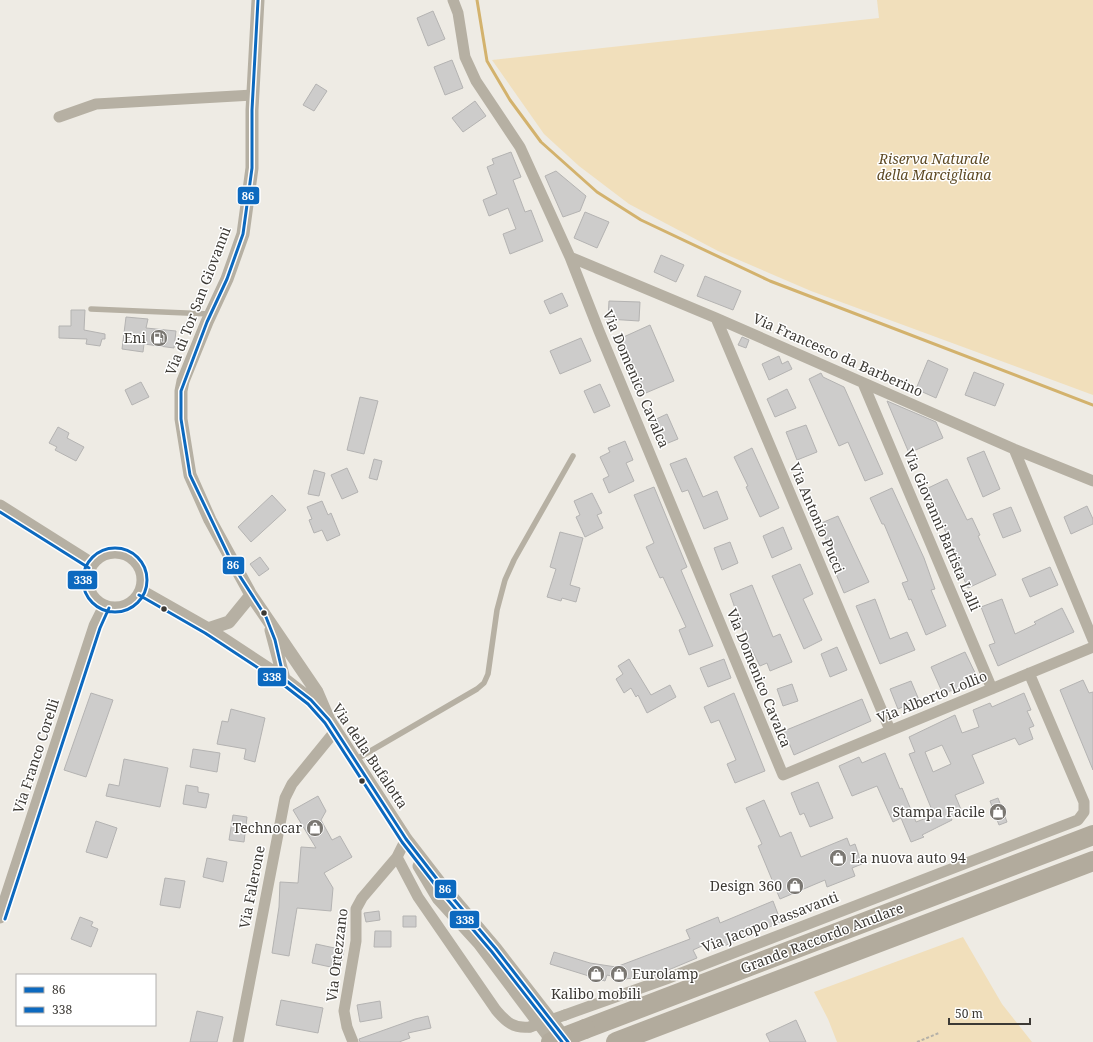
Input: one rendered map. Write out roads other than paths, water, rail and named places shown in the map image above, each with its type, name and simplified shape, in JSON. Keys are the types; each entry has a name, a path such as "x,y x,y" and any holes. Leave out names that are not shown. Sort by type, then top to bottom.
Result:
{"highway":[{"name":"Grande Raccordo Anulare","path":"552,1042 1093,835"},
{"name":"Grande Raccordo Anulare","path":"616,1042 1093,861"}],"street":[{"name":"Via di Tor San Giovanni","path":"258,0 253,94 252,168 244,234 227,279 210,314 183,381 181,391 181,419 190,475 210,520 251,595 266,617"},
{"name":"Via Domenico Cavalca","path":"453,0 458,13 465,57 476,81 520,147 570,257 783,775"},
{"path":"59,117 96,104 253,94"},
{"name":"Via Francesco da Barberino","path":"570,257 716,318 1014,449 1093,481"},
{"name":"Via Antonio Pucci","path":"716,318 890,730"},
{"name":"Via Giovanni Battista Lalli","path":"864,383 992,689"},
{"path":"1014,449 1093,640"},
{"path":"0,506 92,564"},
{"path":"118,552 128,555 139,566 142,573 141,591 128,604 111,608 105,606 94,598 89,590 87,581 92,564 105,554 118,552"},
{"name":"Via della Bufalotta","path":"141,591 208,629 284,679 311,700 332,725 406,839 440,883 496,949 568,1042"},
{"path":"208,629 229,622 251,595"},
{"name":"Via Franco Corelli","path":"0,917 95,626 105,606"},
{"path":"266,617 275,640 284,679"},
{"path":"266,617 318,692 332,725"},
{"name":"Via Alberto Lollio","path":"783,775 1093,647"},
{"name":"Via Jacopo Passavanti","path":"397,857 418,897 496,1010 512,1025 521,1028 530,1027 666,979 1082,817 1085,810 1084,802 1029,673"},
{"name":"Via Falerone","path":"238,1042 285,798 292,784 332,725"},
{"name":"Via della Bufalotta","path":"406,839 427,881 438,898 479,943 552,1042"},
{"name":"Via Ortezzano","path":"353,1042 346,1027 344,1011 356,941 356,909 362,898 397,857 406,839"}],"lane":[{"path":"91,309 210,314"},
{"path":"355,760 478,689 484,683 488,674 498,605 505,580 514,560 573,456"}],"waterway":[{"path":"477,0 487,61 510,100 541,142 597,192 641,220 770,281 1093,405"}],"place":[{"name":"Eni","path":"159,338"},
{"name":"Stampa Facile","path":"998,812"},
{"name":"Technocar","path":"315,828"},
{"name":"La nuova auto 94","path":"838,858"},
{"name":"Design 360","path":"795,886"},
{"name":"Kalibo mobili","path":"596,974"},
{"name":"Eurolamp","path":"619,974"}],"park label":[{"name":"Riserva Naturale della Marcigliana","path":"934,168"}]}
